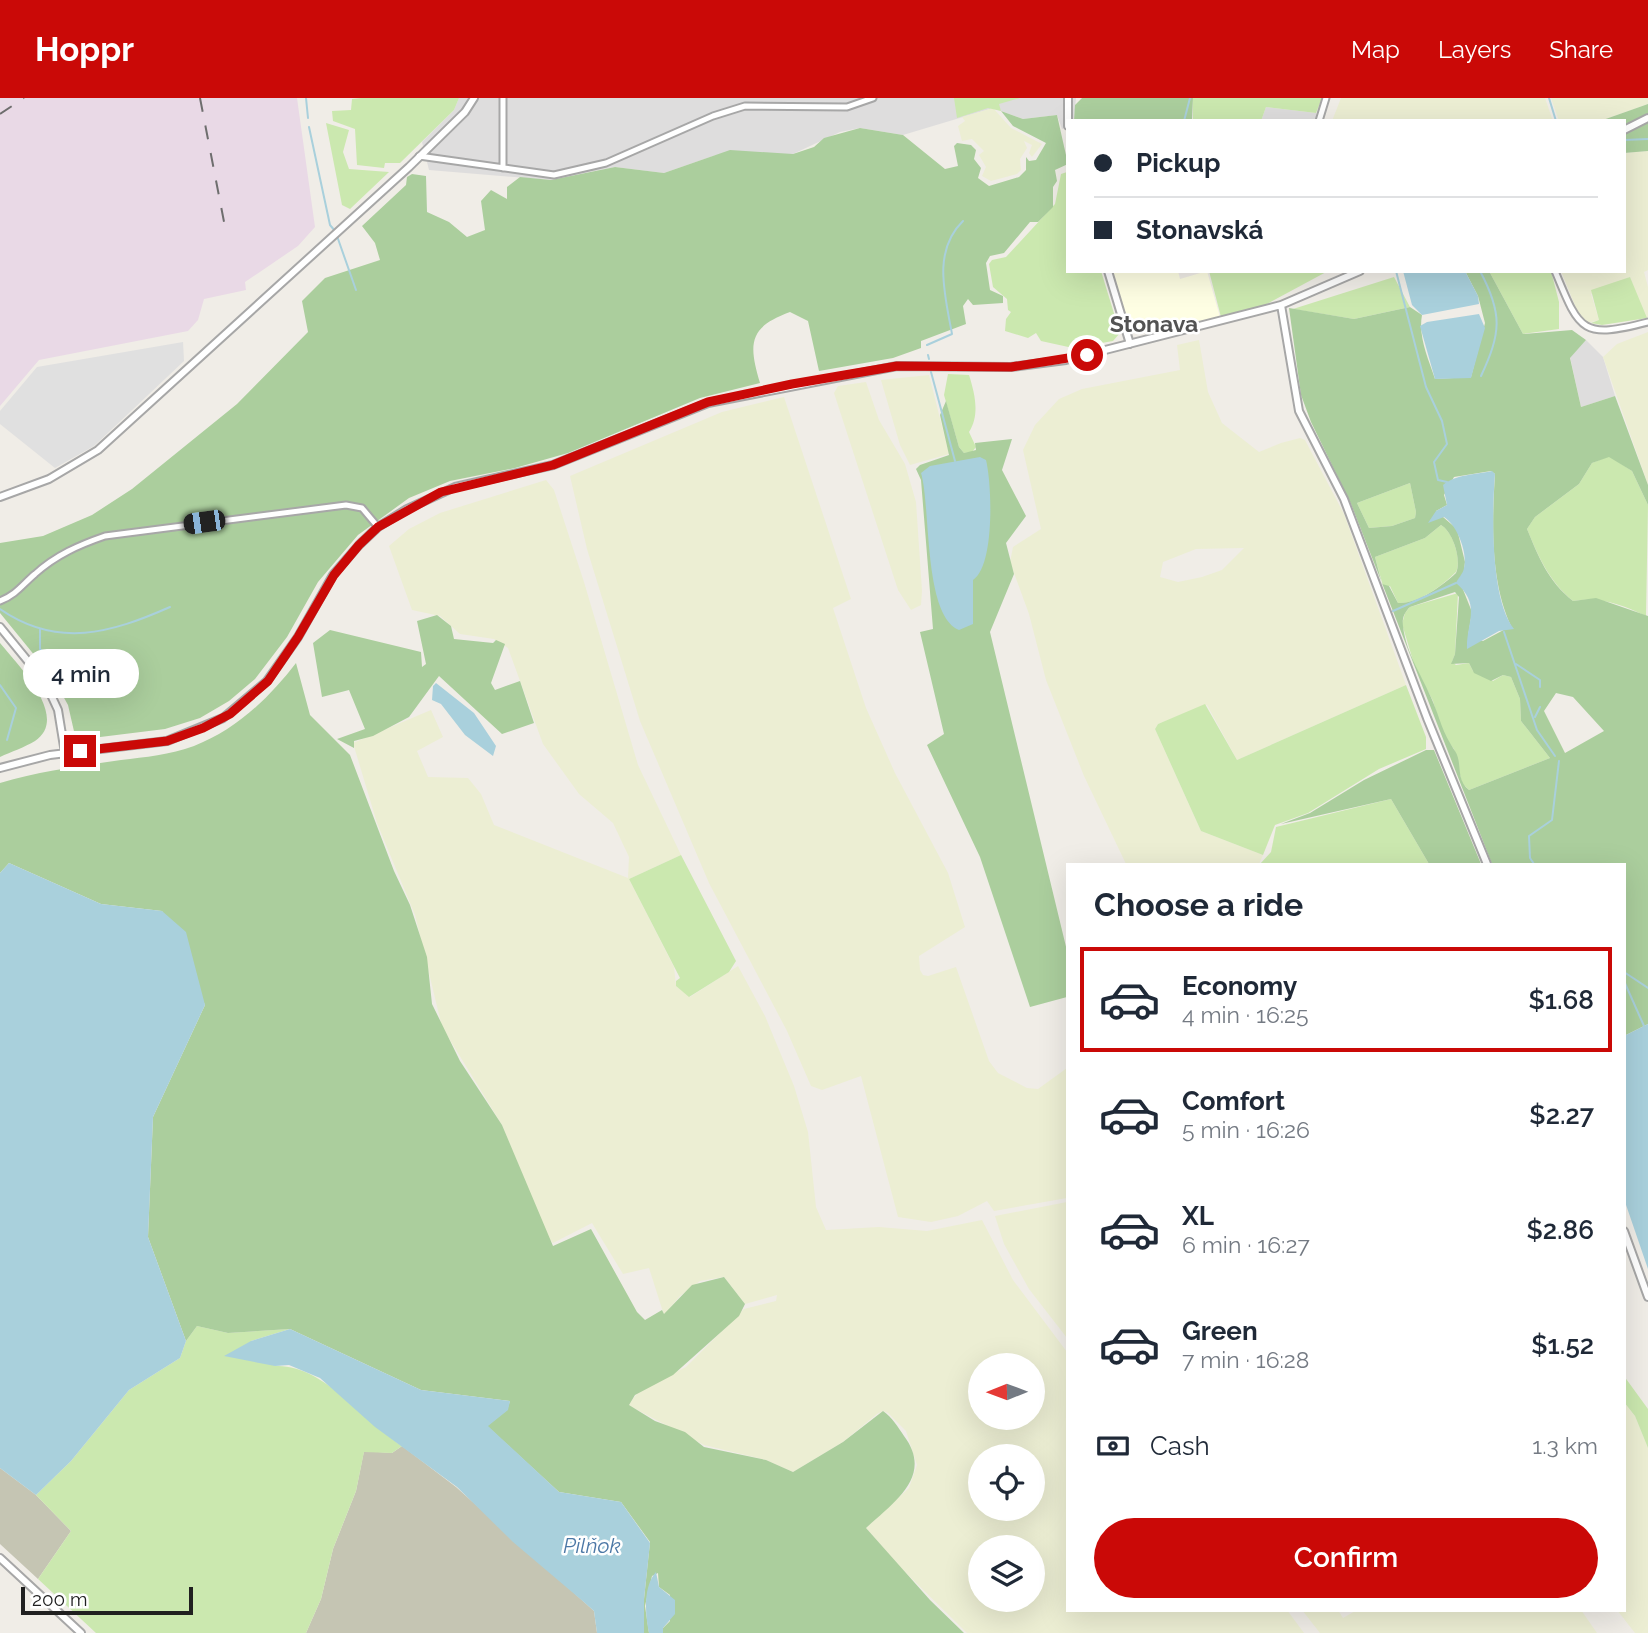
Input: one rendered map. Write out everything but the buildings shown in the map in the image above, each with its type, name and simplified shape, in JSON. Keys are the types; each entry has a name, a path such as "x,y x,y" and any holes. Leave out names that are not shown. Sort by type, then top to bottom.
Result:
{"street":[{"path":"0,497 49,478 98,450 339,231 465,112 474,98"},
{"path":"503,98 503,168"},
{"path":"747,98 751,106"},
{"path":"419,156 554,175 606,163 713,116 751,106 847,107 873,98"},
{"path":"1067,119 1068,98"},
{"path":"1320,119 1326,98"},
{"path":"1626,129 1648,118"},
{"path":"1109,273 1130,344"},
{"path":"0,768 65,753 147,744 185,735 230,714 268,681 298,637 334,575 378,527 448,489 553,465 708,402 897,366 1037,365 1281,305 1355,273"},
{"path":"1557,273 1578,322 1590,330 1606,331 1648,322"},
{"path":"1281,305 1298,411 1344,499 1427,718 1487,863"},
{"path":"0,601 17,594 35,574 73,547 105,536 346,505 362,508 378,527"},
{"path":"0,627 45,682 58,710 65,753"},
{"path":"1626,1236 1648,1297"},
{"path":"0,1558 81,1633"}],"shaded area":[{"path":"0,98 297,98 315,227 298,246 245,282 246,290 204,299 198,320 188,331 39,360 0,406"},
{"path":"459,98 1076,98 1074,119 1066,119 1066,127 1062,129 1057,115 1023,119 993,108 903,135 860,128 840,132 793,154 716,155 664,173 615,167 551,180 429,170 422,142 454,110"},
{"path":"1341,98 1545,98 1552,119 1333,119"},
{"path":"1551,98 1648,98 1648,104 1606,119 1558,119"},
{"path":"1266,107 1316,113 1316,119 1262,119"},
{"path":"993,108 1011,128 1042,144 1032,157 1029,153 1032,145 1024,141 1027,148 1020,159 1021,170 1017,174 991,181 982,176 986,167 979,155 984,151 972,139 962,141 958,126 965,121 962,117"},
{"path":"1648,151 1648,270 1644,272 1648,287 1648,317 1644,317 1630,277 1591,294 1599,320 1587,323 1578,313 1562,273 1626,273 1626,153"},
{"path":"1113,273 1178,273 1180,279 1208,273 1220,317 1139,334 1126,319"},
{"path":"1648,332 1648,485 1603,357 1617,344"},
{"path":"1199,340 1208,392 1222,423 1259,452 1300,438 1305,440 1344,514 1406,685 1237,760 1207,705 1158,724 1155,729 1201,831 1263,855 1259,863 1126,863 1084,776 1046,680 1029,614 1010,562 1013,547 1041,529 1023,450 1035,425 1059,399 1082,389 1180,370 1177,345","holes":["1244,548 1222,570 1178,582 1160,577 1163,562 1196,549"]},
{"path":"1586,340 1603,357 1615,396 1581,407 1570,357"},
{"path":"183,342 184,361 94,446 55,468 0,424 0,411 37,367"},
{"path":"929,375 949,454 910,465 900,445 881,380"},
{"path":"866,382 879,420 905,464 916,502 922,591 921,605 911,610 898,590 834,393 838,386"},
{"path":"784,397 851,599 833,608 866,708 895,773 948,873 965,927 919,956 920,970 923,975 928,976 956,967 989,1061 998,1073 1027,1088 1038,1089 1066,1069 1066,1198 994,1211 987,1201 958,1216 931,1222 898,1217 861,1076 822,1090 811,1086 787,1031 709,883 640,721 587,549 570,476 722,412"},
{"path":"546,480 554,490 638,765 681,855 629,879 674,967 676,986 690,997 738,966 765,1016 794,1086 808,1132 816,1207 826,1230 879,1227 927,1231 982,1220 1013,1280 1066,1351 1066,1612 1288,1612 1304,1633 967,1633 902,1569 866,1528 909,1488 917,1465 906,1431 888,1413 883,1411 877,1414 843,1442 793,1472 766,1460 704,1445 628,1405 640,1390 686,1367 744,1309 776,1301 777,1295 745,1304 724,1277 700,1281 680,1296 664,1315 649,1268 623,1274 592,1223 553,1243 549,1239 502,1125 442,1027 415,915 377,823 353,743 431,710 443,737 417,751 428,777 468,778 481,794 494,825 628,878 629,857 613,823 579,794 543,744 508,648 494,639 460,634 440,616 412,610 389,546 409,529 440,513"},
{"path":"1066,1202 1066,1337 1029,1289 1004,1244 995,1216"},
{"path":"1626,1405 1635,1416 1648,1448 1648,1633 1635,1633 1619,1612 1626,1612"},
{"path":"402,1446 456,1487 594,1611 597,1633 306,1633 321,1599 333,1549 356,1491 364,1451 392,1453"},
{"path":"0,1468 36,1495 71,1531 38,1579 0,1544"},
{"path":"1304,1612 1339,1612 1343,1618 1354,1612 1582,1612 1597,1633 1320,1633"}],"green space":[{"path":"459,98 454,110 400,163 385,163 384,168 357,165 355,129 333,121 332,111 351,110 352,99"},
{"path":"954,98 1020,98 999,104 1001,111 988,108 957,118"},
{"path":"1082,98 1193,98 1192,119 1074,119 1075,105"},
{"path":"1193,98 1322,98 1316,113 1266,107 1262,119 1193,119"},
{"path":"1648,104 1648,151 1626,153 1626,119 1606,119"},
{"path":"1001,111 1023,119 1057,115 1066,165 1055,170 1057,181 1053,187 1053,207 1038,222 1030,222 1004,253 990,256 986,263 990,290 1003,296 1003,303 973,305 968,299 963,306 966,324 921,341 921,348 893,358 819,371 808,321 790,312 766,324 755,338 754,357 760,383 700,398 568,453 515,468 450,481 409,498 358,535 318,582 287,637 255,679 229,701 200,718 165,729 76,740 68,705 53,678 0,613 0,543 43,536 92,515 132,489 237,404 308,332 302,301 325,278 380,260 375,243 362,226 406,185 407,177 412,174 426,176 427,212 449,222 467,237 485,230 481,201 491,190 507,199 507,187 520,177 551,180 615,167 664,173 730,150 793,154 814,147 824,138 860,128 903,135 945,169 958,166 954,146 957,143 971,145 976,150 974,159 981,168 978,178 989,186 1019,177 1026,170 1026,157 1029,161 1036,160 1046,143 1013,126"},
{"path":"326,123 349,130 343,152 349,169 389,172 350,209 342,205"},
{"path":"1066,172 1066,273 1102,273 1120,333 1113,341 1073,348 1041,341 1036,333 1028,338 1005,331 1006,319 1011,312 1008,310 1007,299 993,287 989,264 992,260 1006,257 1055,204 1061,174"},
{"path":"1210,273 1324,273 1265,305 1221,317"},
{"path":"1466,273 1490,273 1523,334 1572,330 1586,340 1570,358 1581,407 1615,396 1648,485 1648,505 1632,471 1609,457 1592,463 1579,484 1535,517 1527,529 1551,577 1573,601 1596,598 1648,616 1648,1024 1626,1035 1626,863 1492,863 1382,584 1389,586 1398,603 1414,601 1429,593 1456,573 1458,561 1453,540 1441,525 1425,538 1375,557 1381,581 1351,504 1311,422 1301,395 1289,308 1354,319 1410,307 1422,315 1423,339 1435,379 1471,377 1485,323 1478,296","holes":["1491,471 1495,474 1493,532 1496,571 1504,609 1511,626 1483,641 1468,636 1472,612 1462,587 1465,562 1457,529 1436,511 1447,505 1444,495 1454,477","1410,483 1415,518 1392,526 1369,528 1357,503","1455,592 1459,597 1455,654 1451,664 1469,663 1474,673 1491,681 1503,675 1511,677 1520,699 1521,721 1550,758 1469,790 1465,786 1457,756 1444,732 1408,646 1403,623 1410,607","1556,693 1573,697 1604,731 1565,753 1544,711"]},
{"path":"1490,273 1552,273 1559,302 1559,329 1523,334"},
{"path":"1394,277 1410,307 1354,319 1293,309"},
{"path":"1630,277 1647,318 1602,325 1591,323 1599,320 1591,290"},
{"path":"948,374 969,375 975,404 974,419 969,432 976,447 972,452 964,453 959,447 944,395"},
{"path":"946,401 959,447 964,453 976,450 975,443 1012,439 1002,470 1026,516 1006,543 1014,574 990,632 1066,947 1066,997 1030,1007 980,857 927,745 944,734 920,632 933,629 921,480 916,469 920,465 949,455 940,415"},
{"path":"1609,456 1632,471 1648,505 1646,616 1610,603 1573,601 1557,585 1546,568 1527,529 1535,517 1579,484 1592,463"},
{"path":"1410,483 1415,518 1392,526 1369,528 1357,503"},
{"path":"1441,525 1455,547 1458,561 1456,572 1437,588 1414,601 1398,603 1390,586 1383,586 1375,557 1425,538"},
{"path":"1458,593 1455,654 1452,662 1456,665 1469,663 1473,671 1493,681 1503,675 1511,677 1520,699 1521,721 1550,758 1469,790 1462,783 1454,749 1443,735 1433,701 1414,664 1402,624 1410,607"},
{"path":"437,615 451,626 454,639 493,643 496,640 505,644 491,683 495,690 520,681 534,723 502,734 439,676 409,717 373,736 354,741 354,748 337,739 365,729 349,690 322,697 313,643 330,630 421,652 422,667 426,664 417,621"},
{"path":"0,643 37,690 47,718 44,731 35,741 0,757"},
{"path":"296,663 310,715 350,755 394,871 410,905 427,957 432,1004 460,1061 502,1125 553,1246 591,1229 637,1312 645,1320 662,1310 664,1314 692,1285 724,1277 745,1304 739,1316 673,1375 635,1395 629,1405 655,1421 685,1432 704,1447 766,1460 793,1472 843,1442 883,1411 904,1436 912,1450 915,1464 907,1487 866,1528 930,1600 964,1633 663,1633 663,1628 670,1621 670,1595 659,1587 658,1573 652,1576 645,1606 649,1633 644,1633 644,1599 650,1542 621,1502 559,1492 487,1426 507,1410 510,1401 421,1390 290,1329 228,1333 197,1326 186,1341 148,1237 153,1117 205,1005 162,911 101,904 9,863 0,873 0,783 60,769 167,754 194,746 238,722 275,688"},
{"path":"1406,685 1426,737 1426,749 1379,769 1308,813 1275,825 1263,855 1201,831 1155,729 1158,724 1205,704 1237,760"},
{"path":"1426,750 1434,750 1481,863 1428,863 1391,799 1281,824 1310,813 1364,780"},
{"path":"1391,799 1428,863 1261,863 1271,852 1276,827"},
{"path":"681,855 736,961 729,972 689,997 676,986 676,981 680,978 629,879"},
{"path":"197,1326 228,1333 290,1329 251,1341 275,1366 292,1368 326,1383 402,1446 392,1453 364,1452 356,1491 333,1549 321,1599 306,1633 96,1633 38,1579 71,1531 36,1495 71,1461 129,1390 180,1358 186,1341"},
{"path":"1626,1379 1648,1409 1648,1448 1635,1416 1626,1405"}],"water":[{"path":"1404,273 1466,273 1478,296 1479,304 1422,315 1412,305"},
{"path":"1479,314 1485,328 1471,378 1435,379 1420,326 1427,322"},
{"path":"980,457 986,460 990,487 988,542 980,572 973,580 973,624 959,630 947,620 939,604 930,558 921,473 930,466"},
{"path":"1492,471 1495,474 1493,532 1497,577 1500,598 1514,629 1499,631 1467,649 1471,607 1464,591 1456,583 1464,568 1463,547 1453,526 1444,517 1428,523 1436,511 1447,505 1443,485 1460,477"},
{"path":"436,683 474,713 496,746 493,756 465,735 441,704 432,700 433,686"},
{"path":"9,863 101,904 162,911 186,932 205,1005 153,1117 148,1237 186,1341 180,1358 129,1390 71,1461 36,1495 0,1468 0,873"},
{"path":"1648,1024 1648,1269 1626,1205 1626,1035"},
{"name":"Pilňok","path":"290,1329 421,1390 510,1401 508,1410 488,1426 559,1492 621,1502 650,1543 644,1599 644,1633 597,1633 594,1611 513,1542 457,1487 375,1427 320,1378 289,1365 275,1366 224,1356 251,1341"},
{"path":"656,1572 659,1587 675,1600 675,1614 663,1628 663,1633 649,1633 647,1593"}],"waterway":[{"path":"306,98 308,118"},
{"path":"1185,119 1190,98"},
{"path":"1549,98 1555,119"},
{"path":"309,127 330,225 335,231"},
{"path":"1626,140 1648,139"},
{"path":"927,345 952,334 944,289 944,260 953,233 963,221"},
{"path":"337,236 356,290"},
{"path":"1397,273 1426,387 1442,421 1447,444 1434,462 1438,480 1447,482"},
{"path":"1481,273 1493,300 1497,324 1493,347 1481,376"},
{"path":"928,355 929,359"},
{"path":"931,372 955,461"},
{"path":"1393,611 1456,583"},
{"path":"0,609 43,629 85,633 127,624 170,607"},
{"path":"40,629 40,649 48,656 103,663 109,669 119,694"},
{"path":"1504,632 1537,730 1555,756"},
{"path":"1516,664 1540,680 1540,687"},
{"path":"0,685 16,708 7,740"},
{"path":"1535,717 1540,707"},
{"path":"1533,863 1530,858 1529,836 1552,820 1559,761"},
{"path":"1626,973 1648,988"},
{"path":"1626,986 1644,1026"}],"railway":[{"path":"0,114 24,98"},
{"path":"200,98 226,232"}],"district":[{"name":"Stonava","path":"1154,324"}],"route":[{"path":"80,751 167,741 217,722 230,714 268,681 298,637 334,575 359,545 378,527 441,492 553,465 708,402 792,384 897,366 1011,367 1087,355"}]}
